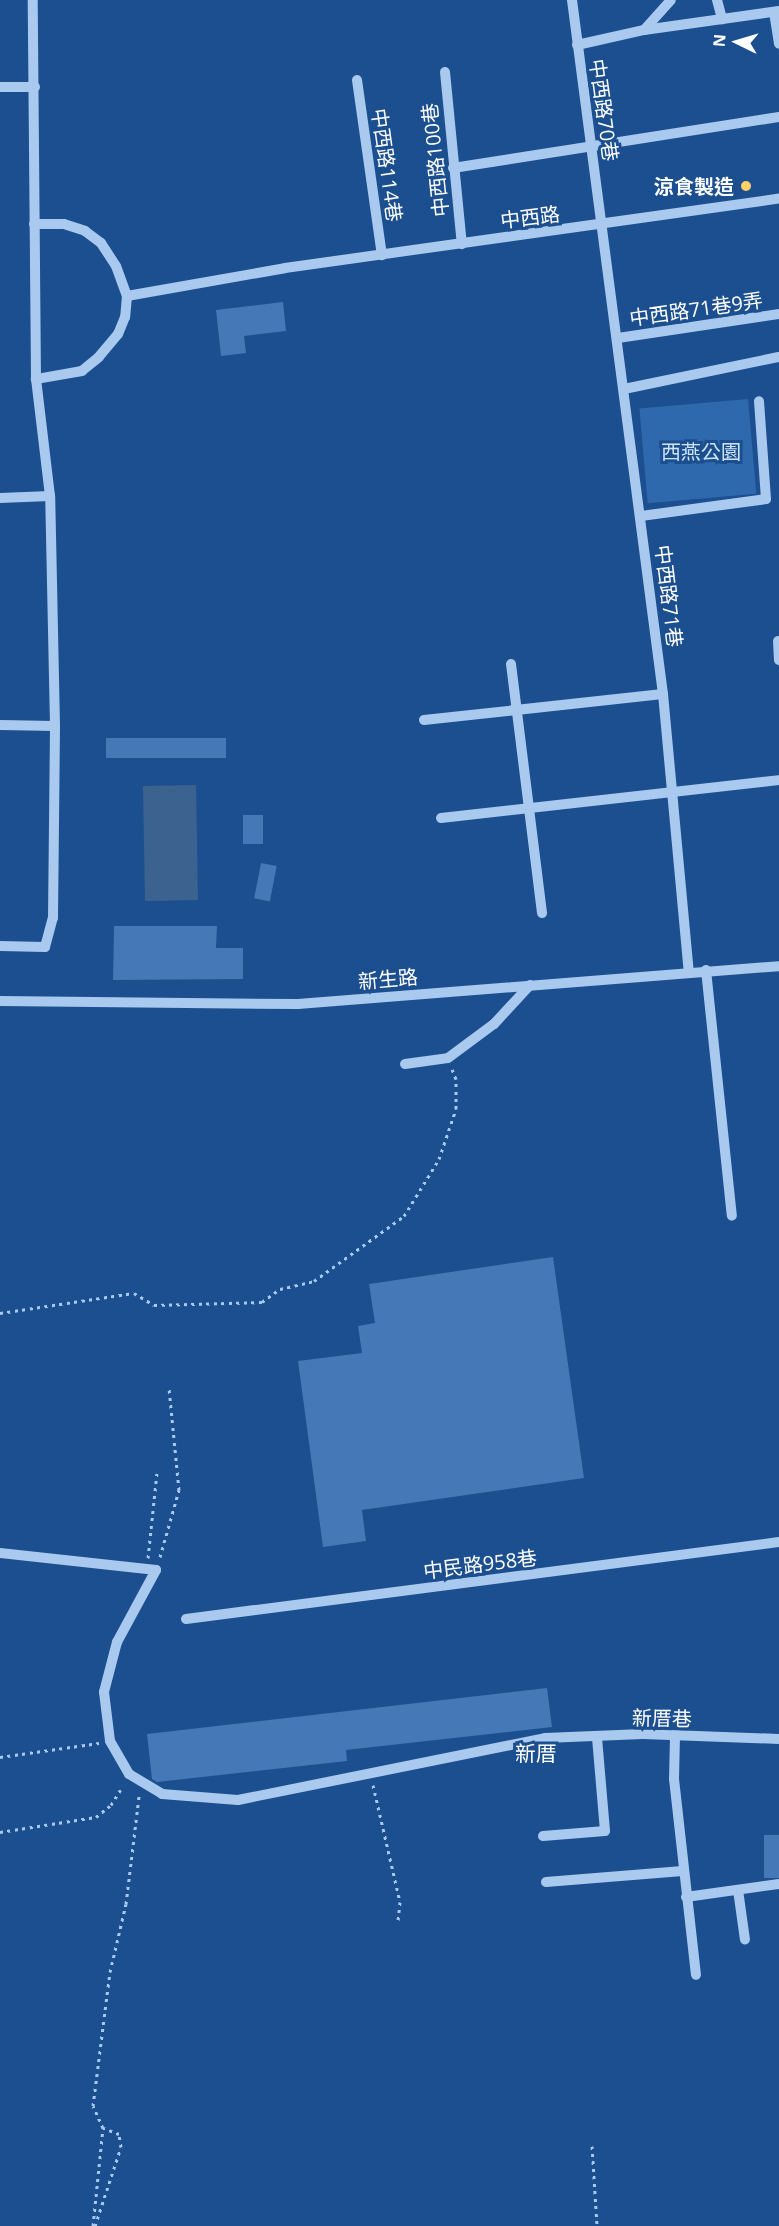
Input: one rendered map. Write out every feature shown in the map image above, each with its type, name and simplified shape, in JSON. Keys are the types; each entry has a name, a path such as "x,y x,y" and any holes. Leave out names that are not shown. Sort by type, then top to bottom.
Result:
{"street":[{"path":"0,946 45,947 54,918 55,726 50,496 36,379 33,0"},
{"name":"中西路70巷","path":"572,0 590,145 603,225"},
{"path":"644,30 671,0"},
{"path":"717,0 722,19"},
{"path":"577,45 644,30 777,11 779,44"},
{"name":"中西路100巷","path":"445,72 462,244"},
{"name":"中西路114巷","path":"357,80 382,255"},
{"path":"0,87 35,87"},
{"path":"453,168 779,117"},
{"name":"中西路","path":"127,296 285,268 779,199"},
{"path":"34,224 64,224 86,231 101,243 116,266 127,296 125,317 118,334 99,357 82,371 36,379"},
{"name":"中西路71巷","path":"603,225 663,694 670,794 689,972"},
{"name":"中西路71巷9弄","path":"618,339 779,314"},
{"path":"624,389 779,357"},
{"path":"640,516 766,499 759,401"},
{"path":"0,498 50,496"},
{"path":"778,641 779,660"},
{"path":"511,664 542,913"},
{"path":"424,720 517,712 663,694"},
{"path":"0,725 55,726"},
{"path":"441,818 670,794 778,779"},
{"name":"新生路","path":"0,1001 298,1005 706,970 779,966"},
{"path":"706,970 732,1216"},
{"path":"405,1064 448,1058 494,1024 530,985"},
{"name":"中民路958巷","path":"186,1619 779,1542"},
{"path":"0,1553 151,1570 109,1664 104,1692 110,1741 129,1774"},
{"path":"675,1736 674,1779 696,1975"},
{"name":"新厝巷","path":"129,1774 162,1794 238,1800 544,1738 675,1736 779,1739"},
{"path":"543,1836 605,1831 597,1737"},
{"path":"546,1882 683,1871"},
{"path":"686,1897 779,1884"},
{"path":"738,1890 745,1940"}],"path":[{"path":"0,1313 134,1293 154,1305 262,1302 280,1289 314,1281 404,1216 439,1159 456,1109 456,1079 448,1058"},
{"path":"151,1570 179,1490 169,1388"},
{"path":"151,1570 157,1473"},
{"path":"0,1757 110,1741"},
{"path":"370,1772 400,1902 398,1921"},
{"path":"0,1833 96,1816 111,1805 129,1774"},
{"path":"94,2226 103,2128 93,2106 110,1972 126,1904 141,1782"},
{"path":"94,2226 122,2147 119,2134 103,2128"},
{"path":"592,2146 597,2226"}],"green space":[{"name":"西燕公園","path":"748,399 756,494 648,503 639,408"}],"shaded area":[{"path":"196,785 198,900 145,901 143,786"}],"building":[{"path":"283,302 286,331 244,336 246,353 221,356 216,310"},
{"path":"106,738 226,738 226,758 106,758"},
{"path":"243,815 263,815 263,844 243,844"},
{"path":"261,863 277,866 270,901 254,898"},
{"path":"114,926 217,926 216,948 243,948 243,979 113,980"},
{"path":"553,1257 584,1478 362,1510 366,1541 323,1547 298,1361 362,1353 358,1326 375,1323 369,1284"},
{"path":"547,1688 552,1727 346,1750 347,1761 157,1782 152,1779 147,1734"},
{"path":"764,1835 779,1835 779,1878 764,1878"}],"place":[{"name":"涼食製造","path":"746,186"}],"district":[{"name":"新厝","path":"536,1753"}]}
